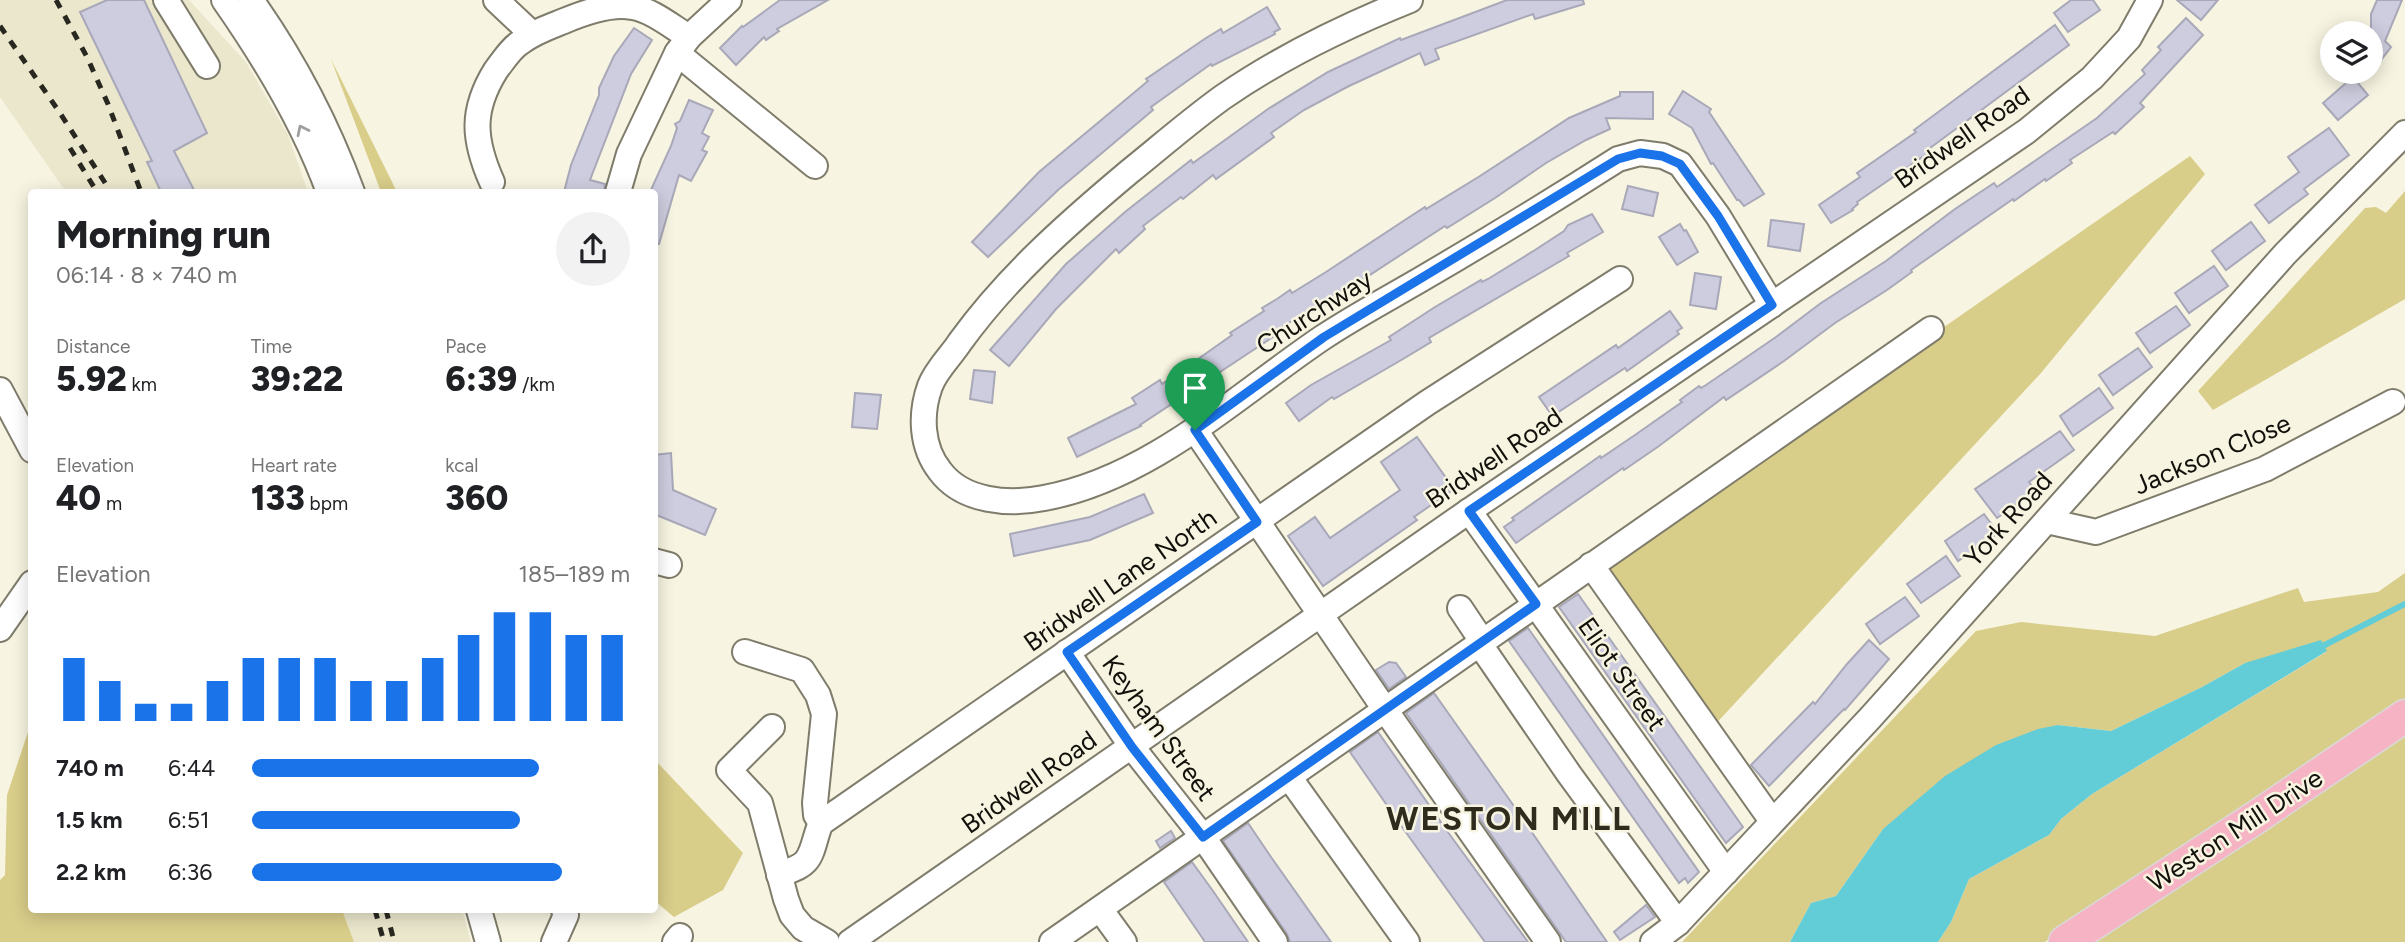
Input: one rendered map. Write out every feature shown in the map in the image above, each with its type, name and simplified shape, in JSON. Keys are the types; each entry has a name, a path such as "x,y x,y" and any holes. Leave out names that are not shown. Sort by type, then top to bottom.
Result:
{"main road":[{"name":"Weston Mill Drive","path":"2065,942 2405,716"}],"street":[{"path":"166,0 207,66"},
{"path":"224,0 256,44 287,100 328,189"},
{"path":"251,0 272,29 309,94 351,189"},
{"path":"496,0 532,34"},
{"path":"619,189 629,154 683,45 729,0"},
{"name":"Churchway","path":"1410,0 1363,19 1292,54 1223,97 1078,215 1027,262 970,329 931,383 923,416 927,451 942,475 969,494 1006,501 1042,499 1090,486 1130,468 1195,430 1324,337 1618,159 1640,153 1662,156 1680,164 1718,216 1772,305"},
{"name":"Bridwell Road","path":"850,942 1469,511 2038,122 2092,78 2129,38 2150,0"},
{"path":"492,182 480,155 477,123 483,92 517,44 532,34 575,16 631,6 644,10 815,166"},
{"name":"York Road","path":"1653,942 1678,923 1871,717 2285,254 2404,137"},
{"name":"Bridwell Lane North","path":"821,823 1427,402 1620,279"},
{"path":"1052,942 1931,329"},
{"path":"0,390 28,442"},
{"name":"Jackson Close","path":"2047,521 2096,533 2266,469 2393,402"},
{"path":"1195,430 1386,711 1548,942"},
{"name":"Eliot Street","path":"1469,511 1726,872"},
{"path":"1591,565 1772,821"},
{"path":"0,629 28,589"},
{"path":"1460,608 1569,774 1678,923"},
{"path":"745,652 802,670 818,695 824,713 815,803 816,815 821,823 808,859 779,875"},
{"name":"Keyham Street","path":"1067,652 1132,747 1203,837 1275,942"},
{"path":"772,727 729,770 760,803 792,915 803,928 827,942"},
{"path":"1289,777 1407,942"},
{"path":"1100,908 1124,942"},
{"path":"480,913 488,942"},
{"path":"554,942 566,913"}],"shaded area":[{"path":"0,0 189,0 246,62 288,135 307,189 64,189 0,97"},
{"path":"331,59 396,189 380,189"},
{"path":"2190,156 2205,174 2041,373 1711,729 1599,567"},
{"path":"2405,191 2405,299 2213,410 2198,391 2365,208 2376,207 2386,213"},
{"path":"2405,573 2405,701 2045,942 1938,942 1951,922 1969,879 2049,835 2061,819 2092,794 2326,652 2245,663 2111,731 2058,725 1883,829 1836,896 1811,903 1790,942 1682,942 1976,631 2021,622 2155,636 2298,588 2304,602 2378,592"},
{"path":"2405,729 2405,942 2079,942"},
{"path":"28,732 28,913 343,913 354,942 0,942 0,880 5,875 7,795"},
{"path":"658,763 743,853 723,890 674,917 658,904"},
{"path":"343,913 463,913 471,942 354,942"}],"water":[{"path":"2321,640 2327,651 2092,794 2061,819 2049,835 1969,879 1951,922 1938,942 1790,942 1811,903 1836,896 1883,829 1945,776 1996,745 2038,729 2058,725 2111,731 2245,663"}],"building":[{"path":"107,0 144,0 207,133 174,151 193,189 160,189 147,162 152,161 80,12"},
{"path":"780,0 828,0 777,29 779,31 766,40 764,37 736,65 720,48 742,26"},
{"path":"1507,0 1583,0 1584,4 1535,19 1533,14 1435,49 1439,59 1425,65 1420,53 1304,110 1271,133 1274,137 1216,179 1213,175 1143,226 1145,229 1119,253 1116,249 1056,309 1009,366 990,350 1066,264 1125,212 1191,160 1193,163 1268,109 1328,72 1400,38 1401,40"},
{"path":"2071,0 2093,0 2100,10 2068,32 2054,13"},
{"path":"2177,0 2218,0 2201,20"},
{"path":"2377,0 2402,0 2385,41 2391,47 2383,57 2383,21 2371,21"},
{"path":"1267,7 1280,29 1274,32 1275,34 1212,66 1211,64 1151,107 1153,110 1058,190 988,257 972,242 1039,172 1148,81 1146,79 1221,29 1223,33"},
{"path":"2186,18 2203,35 2140,103 2144,107 2115,134 2113,132 2070,160 2072,163 2046,181 2045,179 2014,201 2013,199 1911,270 1912,272 1887,290 1726,400 1724,397 1659,446 1516,543 1504,527 1514,520 1512,518 1682,402 1680,400 1699,386 1701,388 1706,385 1821,303 1886,261 1955,209 1994,183 1997,187 2097,118 2145,74 2142,70 2161,50 2158,47"},
{"path":"2055,25 2069,45 1926,151 1928,153 1857,202 1853,210 1831,223 1819,205 1860,177 1857,173 1916,132 1914,130"},
{"path":"634,28 652,40 631,74 590,180 605,184 604,189 565,189 571,165 599,95 599,88 614,56"},
{"path":"2345,84 2359,84 2368,95 2338,120 2323,103"},
{"path":"1683,91 1711,109 1709,112 1764,194 1744,206 1737,200 1713,163 1711,164 1692,128 1669,114"},
{"path":"1620,92 1653,92 1653,119 1606,118 1610,129 1546,163 1313,312 1311,309 1271,334 1273,337 1141,426 1077,457 1068,438 1136,404 1132,398 1160,380 1162,384 1290,290 1292,293 1569,118 1620,96"},
{"path":"689,100 713,110 702,133 709,137 702,150 707,152 691,181 679,175 659,244 658,189 651,189 671,146 677,128 675,124 680,121"},
{"path":"2329,128 2349,155 2304,189 2308,194 2269,223 2255,205 2299,172 2288,157"},
{"path":"1628,186 1658,193 1653,216 1622,209"},
{"path":"1592,214 1603,232 1567,253 1569,256 1429,338 1431,342 1334,399 1332,397 1299,421 1286,403 1311,385 1391,340 1389,337 1435,307 1481,280 1482,282 1488,279 1564,231 1568,225"},
{"path":"1771,220 1804,224 1800,251 1768,246"},
{"path":"2251,222 2265,241 2226,270 2212,251"},
{"path":"1680,224 1698,252 1677,265 1659,237"},
{"path":"2214,266 2228,286 2189,313 2175,293"},
{"path":"1695,273 1721,277 1716,309 1690,305"},
{"path":"2176,306 2190,325 2150,353 2136,333"},
{"path":"1670,311 1682,328 1677,331 1679,334 1627,371 1625,368 1557,413 1555,411 1551,414 1539,397 1616,345 1618,348"},
{"path":"2138,348 2152,367 2113,395 2099,375"},
{"path":"974,370 995,372 992,403 970,399"},
{"path":"2099,388 2113,408 2073,436 2060,416"},
{"path":"855,393 881,395 877,429 852,427"},
{"path":"2060,431 2074,450 2029,482 2036,491 1997,518 1975,489"},
{"path":"1417,437 1454,489 1414,517 1417,520 1323,586 1288,536 1315,517 1330,538 1400,490 1381,462"},
{"path":"671,453 673,490 716,509 705,535 658,516 658,455"},
{"path":"1144,494 1153,513 1090,540 1014,556 1010,534 1090,517"},
{"path":"1984,514 1998,533 1958,561 1945,541"},
{"path":"1946,556 1960,576 1921,603 1907,584"},
{"path":"1578,594 1743,827 1726,843 1559,607"},
{"path":"1905,597 1919,616 1880,644 1866,624"},
{"path":"1528,628 1699,872 1688,883 1685,878 1679,883 1509,641"},
{"path":"1869,640 1889,659 1845,710 1769,786 1751,765 1813,702 1815,704"},
{"path":"1389,662 1396,663 1406,677 1389,689 1376,670"},
{"path":"1434,693 1607,942 1566,942 1406,713"},
{"path":"1378,732 1528,942 1485,942 1402,827 1350,752"},
{"path":"1248,823 1331,942 1290,942 1223,841"},
{"path":"1171,831 1175,838 1160,848 1156,841"},
{"path":"1192,862 1248,942 1205,942 1164,882"},
{"path":"1646,905 1655,917 1620,940 1614,932"}],"waterway":[{"path":"2317,649 2405,604"}],"railway":[{"path":"56,0 87,57 108,104 140,189"},
{"path":"0,26 109,189"},
{"path":"70,148 95,189"},
{"path":"376,913 384,942"},
{"path":"387,913 394,941"}],"district":[{"name":"WESTON MILL","path":"1509,818"}],"route":[{"path":"1640,153 1662,156 1680,164 1718,216 1772,305 1469,511 1536,604 1203,837 1132,747 1067,652 1257,522 1195,430 1324,337 1618,159 1640,153"}]}
